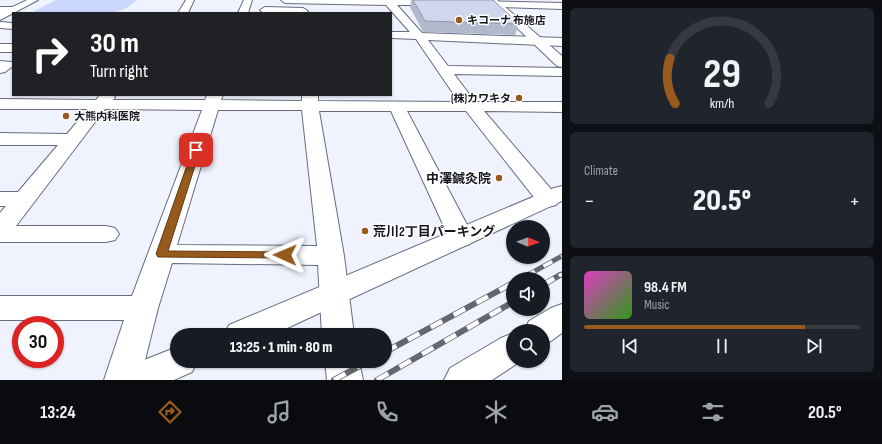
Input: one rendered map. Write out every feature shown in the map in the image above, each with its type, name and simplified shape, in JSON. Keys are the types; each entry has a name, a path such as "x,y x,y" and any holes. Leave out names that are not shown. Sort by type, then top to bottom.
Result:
{"street":[{"path":"0,17 34,0"},
{"path":"183,12 190,0"},
{"path":"243,12 248,0"},
{"path":"285,0 303,0 393,8 449,3"},
{"path":"265,10 304,12 303,0"},
{"path":"544,0 559,6"},
{"path":"464,4 502,2 559,6"},
{"path":"502,2 524,14"},
{"path":"502,2 537,41 562,63"},
{"path":"256,328 555,197 471,107 419,36 393,8"},
{"path":"0,10 14,10"},
{"path":"0,26 12,26"},
{"path":"546,33 560,43"},
{"path":"392,35 560,43"},
{"path":"0,48 12,48"},
{"path":"0,65 7,65 0,69"},
{"path":"444,70 562,72"},
{"path":"0,76 12,76"},
{"path":"0,104 105,100 213,100 310,101 397,107 562,107"},
{"path":"0,229 105,100"},
{"path":"122,380 143,308 213,100"},
{"path":"310,101 332,256 337,328"},
{"path":"397,107 461,238"},
{"path":"0,139 73,140"},
{"path":"0,199 25,199"},
{"path":"0,234 106,234"},
{"path":"161,254 332,256"},
{"path":"0,308 143,308"},
{"path":"550,325 562,317"},
{"path":"462,380 506,352"},
{"path":"136,380 170,365"},
{"path":"343,368 345,380"}],"shaded area":[{"path":"56,0 137,0 125,9 114,12 33,12"}],"building":[{"path":"413,0 493,0 519,24 425,21"}],"railway":[{"path":"533,272 562,256"},
{"path":"550,281 560,275"},
{"path":"392,348 506,287"},
{"path":"377,380 506,306"},
{"path":"334,380 356,368"}],"place":[{"name":"キコーナ 布施店","path":"459,20"},
{"name":"(株)カワキタ","path":"519,98"},
{"name":"大熊内科医院","path":"66,116"},
{"name":"中澤鍼灸院","path":"499,178"},
{"name":"荒川2丁目パーキング","path":"365,231"}],"route":[{"path":"196,150 161,254 285,255"}]}
